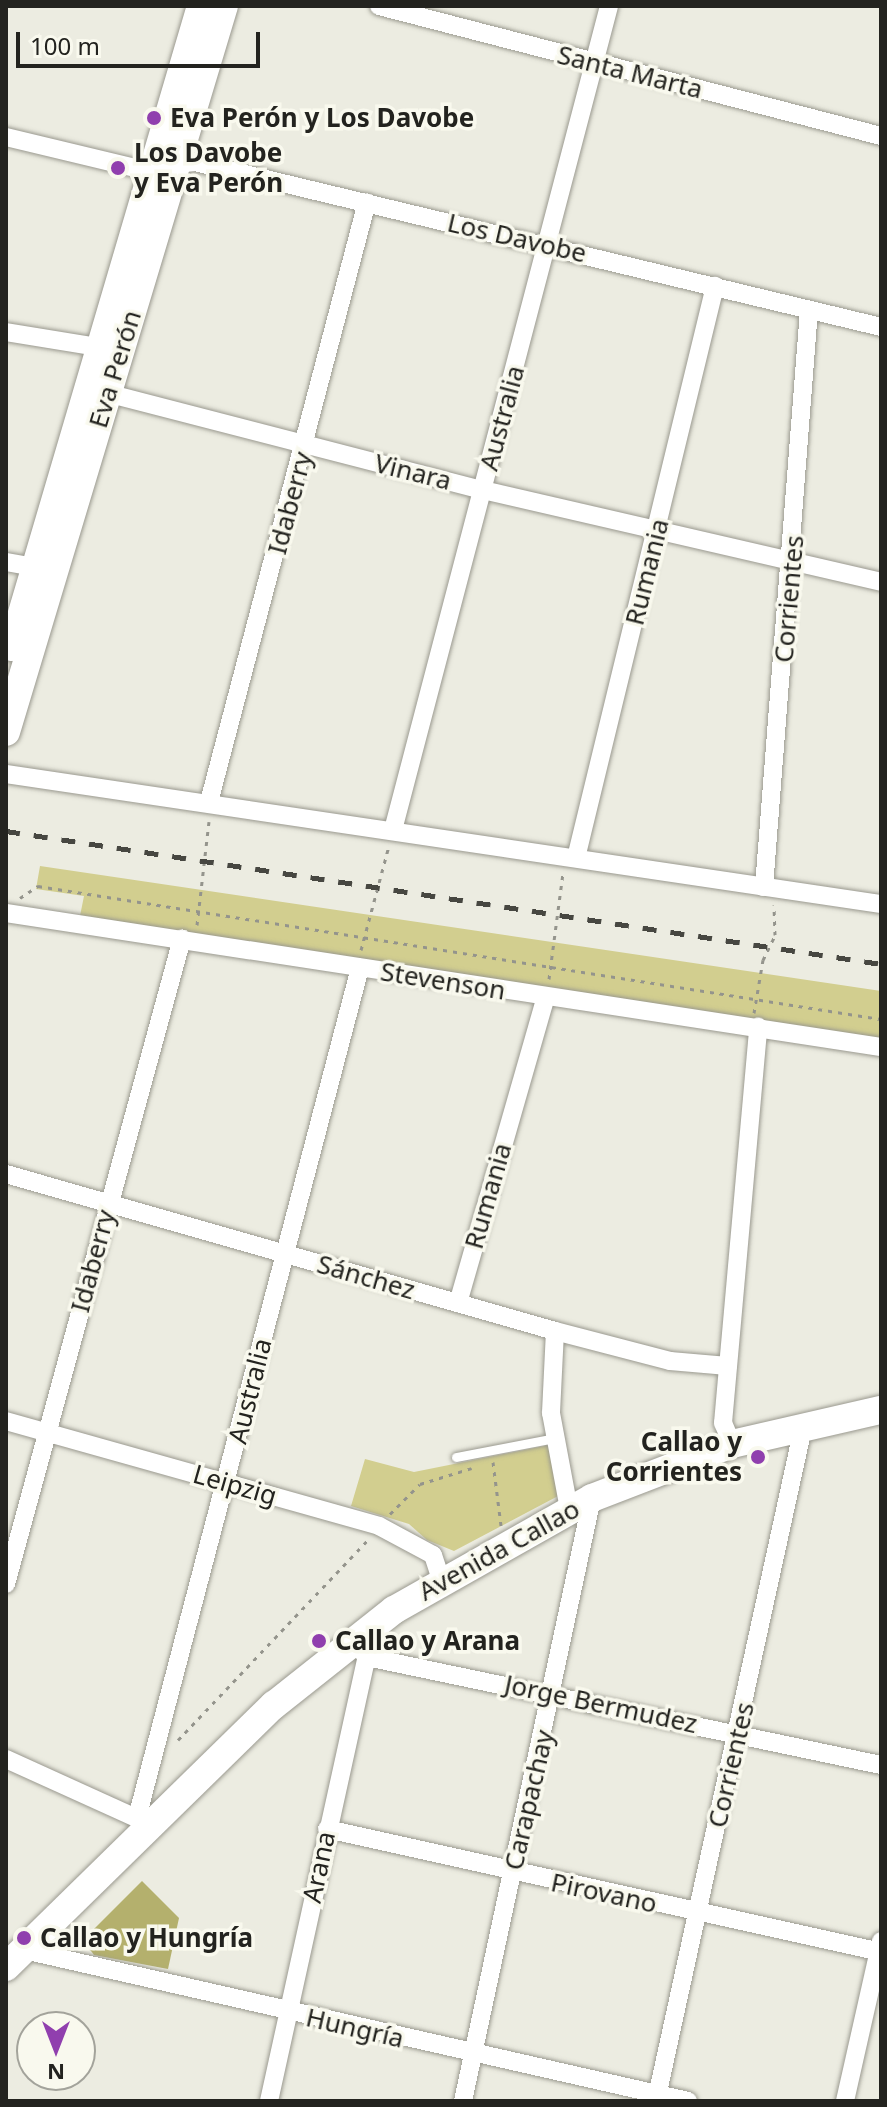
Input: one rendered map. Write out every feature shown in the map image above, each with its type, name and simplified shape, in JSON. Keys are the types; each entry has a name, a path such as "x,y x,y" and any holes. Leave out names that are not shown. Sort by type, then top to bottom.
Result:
{"main road":[{"name":"Eva Perón","path":"6,732 98,390 164,165 201,6"},
{"name":"Eva Perón","path":"164,165 224,6"},
{"name":"Eva Perón","path":"6,667 35,567 98,390"},
{"name":"Avenida Callao","path":"15,1959 144,1820 441,1580 581,1504 732,1444 881,1410"}],"street":[{"name":"Santa Marta","path":"379,6 881,136"},
{"name":"Australia","path":"393,830 609,6"},
{"name":"Los Davobe","path":"6,137 367,202 881,327"},
{"name":"Idaberry","path":"209,802 306,445 367,202"},
{"name":"Rumania","path":"570,857 658,530 715,286"},
{"name":"Corrientes","path":"770,888 809,310"},
{"path":"6,332 110,349"},
{"name":"Vinara","path":"98,390 483,490 881,582"},
{"path":"6,562 35,567"},
{"path":"6,774 881,904"},
{"name":"Stevenson","path":"6,913 881,1047"},
{"name":"Idaberry","path":"6,1584 109,1203 188,940"},
{"name":"Australia","path":"144,1820 226,1483 360,968"},
{"name":"Rumania","path":"458,1303 546,996"},
{"path":"732,1444 723,1423 758,1027"},
{"name":"Sánchez","path":"6,1174 555,1331 670,1361 728,1366"},
{"path":"555,1331 555,1438 581,1504"},
{"name":"Leipzig","path":"6,1421 379,1526 433,1555 441,1580"},
{"name":"Corrientes","path":"656,2098 739,1732 803,1428"},
{"name":"Carapachay","path":"463,2101 552,1693 581,1504"},
{"name":"Jorge Bermudez","path":"360,1648 881,1765"},
{"name":"Arana","path":"269,2101 327,1829 360,1648"},
{"path":"6,1759 144,1820"},
{"name":"Pirovano","path":"327,1829 696,1913 880,1948"},
{"path":"845,2101 880,1948"},
{"name":"Hungría","path":"15,1959 289,2013 656,2098 688,2101"}],"lane":[{"path":"456,1457 555,1438"}],"path":[{"path":"188,940 198,915 209,802"},
{"path":"360,968 362,937 393,830"},
{"path":"546,996 570,857"},
{"path":"20,898 38,886 198,915 289,922 362,937 881,1019"},
{"path":"758,1027 754,1001 775,935 771,935 770,888"},
{"path":"178,1740 420,1484 506,1458"},
{"path":"493,1462 506,1543"}],"shaded area":[{"path":"40,866 881,991 881,1040 80,916 84,896 36,889"},
{"path":"549,1445 560,1495 454,1551 427,1540 409,1524 351,1506 365,1459 414,1472"}],"building":[{"path":"142,1881 179,1918 168,1969 94,1955 83,1940"}],"railway":[{"path":"6,831 881,964"}],"place":[{"name":"Eva Perón y Los Davobe","path":"154,118"},
{"name":"Los Davobe y Eva Perón","path":"118,168"},
{"name":"Callao y Corrientes","path":"758,1457"},
{"name":"Callao y Arana","path":"319,1641"},
{"name":"Callao y Hungría","path":"24,1938"}]}
